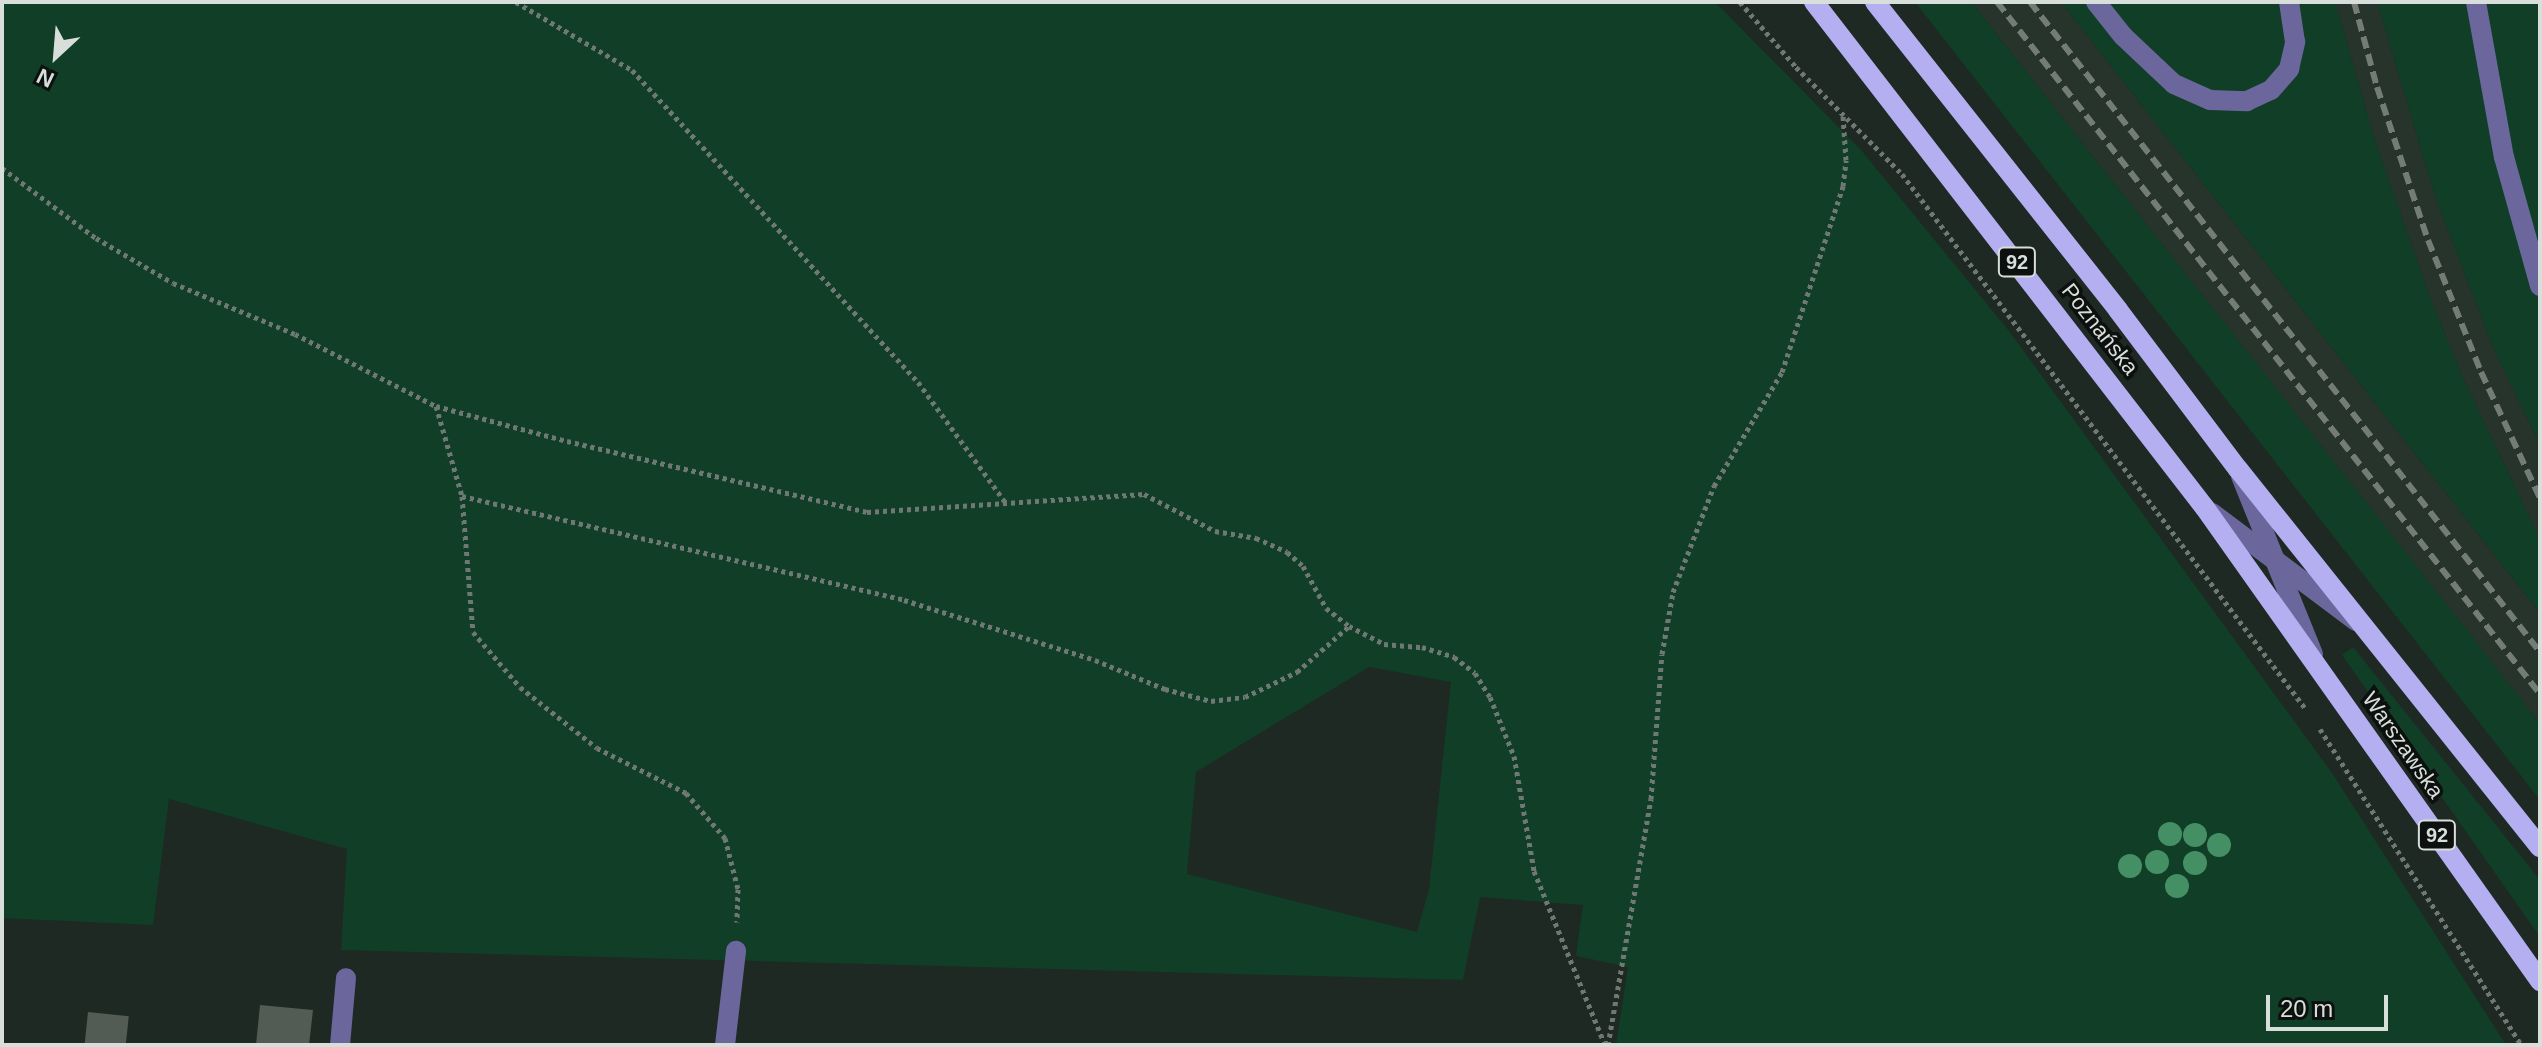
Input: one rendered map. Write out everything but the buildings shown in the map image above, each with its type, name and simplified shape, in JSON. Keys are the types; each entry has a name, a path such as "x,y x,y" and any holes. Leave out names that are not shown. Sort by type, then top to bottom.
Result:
{"main road":[{"name":"Poznańska","path":"1814,2 2205,508 2338,694"},
{"name":"Poznańska","path":"1875,2 2118,310 2238,469 2388,655"},
{"name":"Warszawska","path":"2388,655 2540,847"},
{"name":"Warszawska","path":"2338,694 2540,981"}],"street":[{"path":"2096,2 2123,36 2174,84 2210,100 2247,101 2271,90 2289,69 2295,42 2289,2"},
{"path":"2476,2 2504,157 2539,276"},
{"path":"2238,469 2317,664"},
{"path":"2205,508 2370,631"},
{"path":"725,1045 736,951"},
{"path":"340,1045 346,978"}],"path":[{"path":"516,2 632,70 918,382 1006,503"},
{"path":"1740,2 1796,67 1902,174 2306,709"},
{"path":"1606,1045 1651,799 1662,654 1673,592 1714,486 1782,372 1843,186 1846,141 1842,114"},
{"path":"2,168 96,238 173,283 295,334 436,406 867,512 1144,494 1215,531 1256,538 1287,552 1303,566 1326,608 1349,626 1384,644 1422,647 1454,657 1475,673 1490,697 1514,756 1534,871 1606,1045"},
{"path":"436,406 462,496 473,632 520,687 597,748 686,793 725,838 738,889 736,951"},
{"path":"462,496 904,600 1095,660 1165,689 1211,701 1245,697 1297,672 1349,626"},
{"path":"2315,722 2521,1045"}],"shaded area":[{"path":"1971,2 2061,2 2540,613 2540,724"},
{"path":"2335,2 2377,2 2436,199 2493,347 2540,445 2540,539 2461,374 2429,295 2374,138"}],"green space":[{"path":"2,2 1715,2 1861,150 2009,331 2332,773 2506,1045 1616,1045 1628,967 1576,956 1583,905 1480,897 1463,980 341,950 347,849 169,799 153,925 2,918","holes":["1369,667 1451,682 1429,889 1417,932 1187,874 1196,772"]},
{"path":"1915,2 1971,2 2481,648 2540,724 2540,800"},
{"path":"2061,2 2335,2 2374,138 2429,295 2461,374 2540,539 2540,613"},
{"path":"2377,2 2540,2 2540,445 2493,347 2436,199"},
{"path":"2353,647 2540,880 2540,937 2342,655"}],"railway":[{"path":"1997,2 2540,694"},
{"path":"2030,2 2540,652"},
{"path":"2354,2 2377,87 2428,240 2481,372 2540,498"}]}
